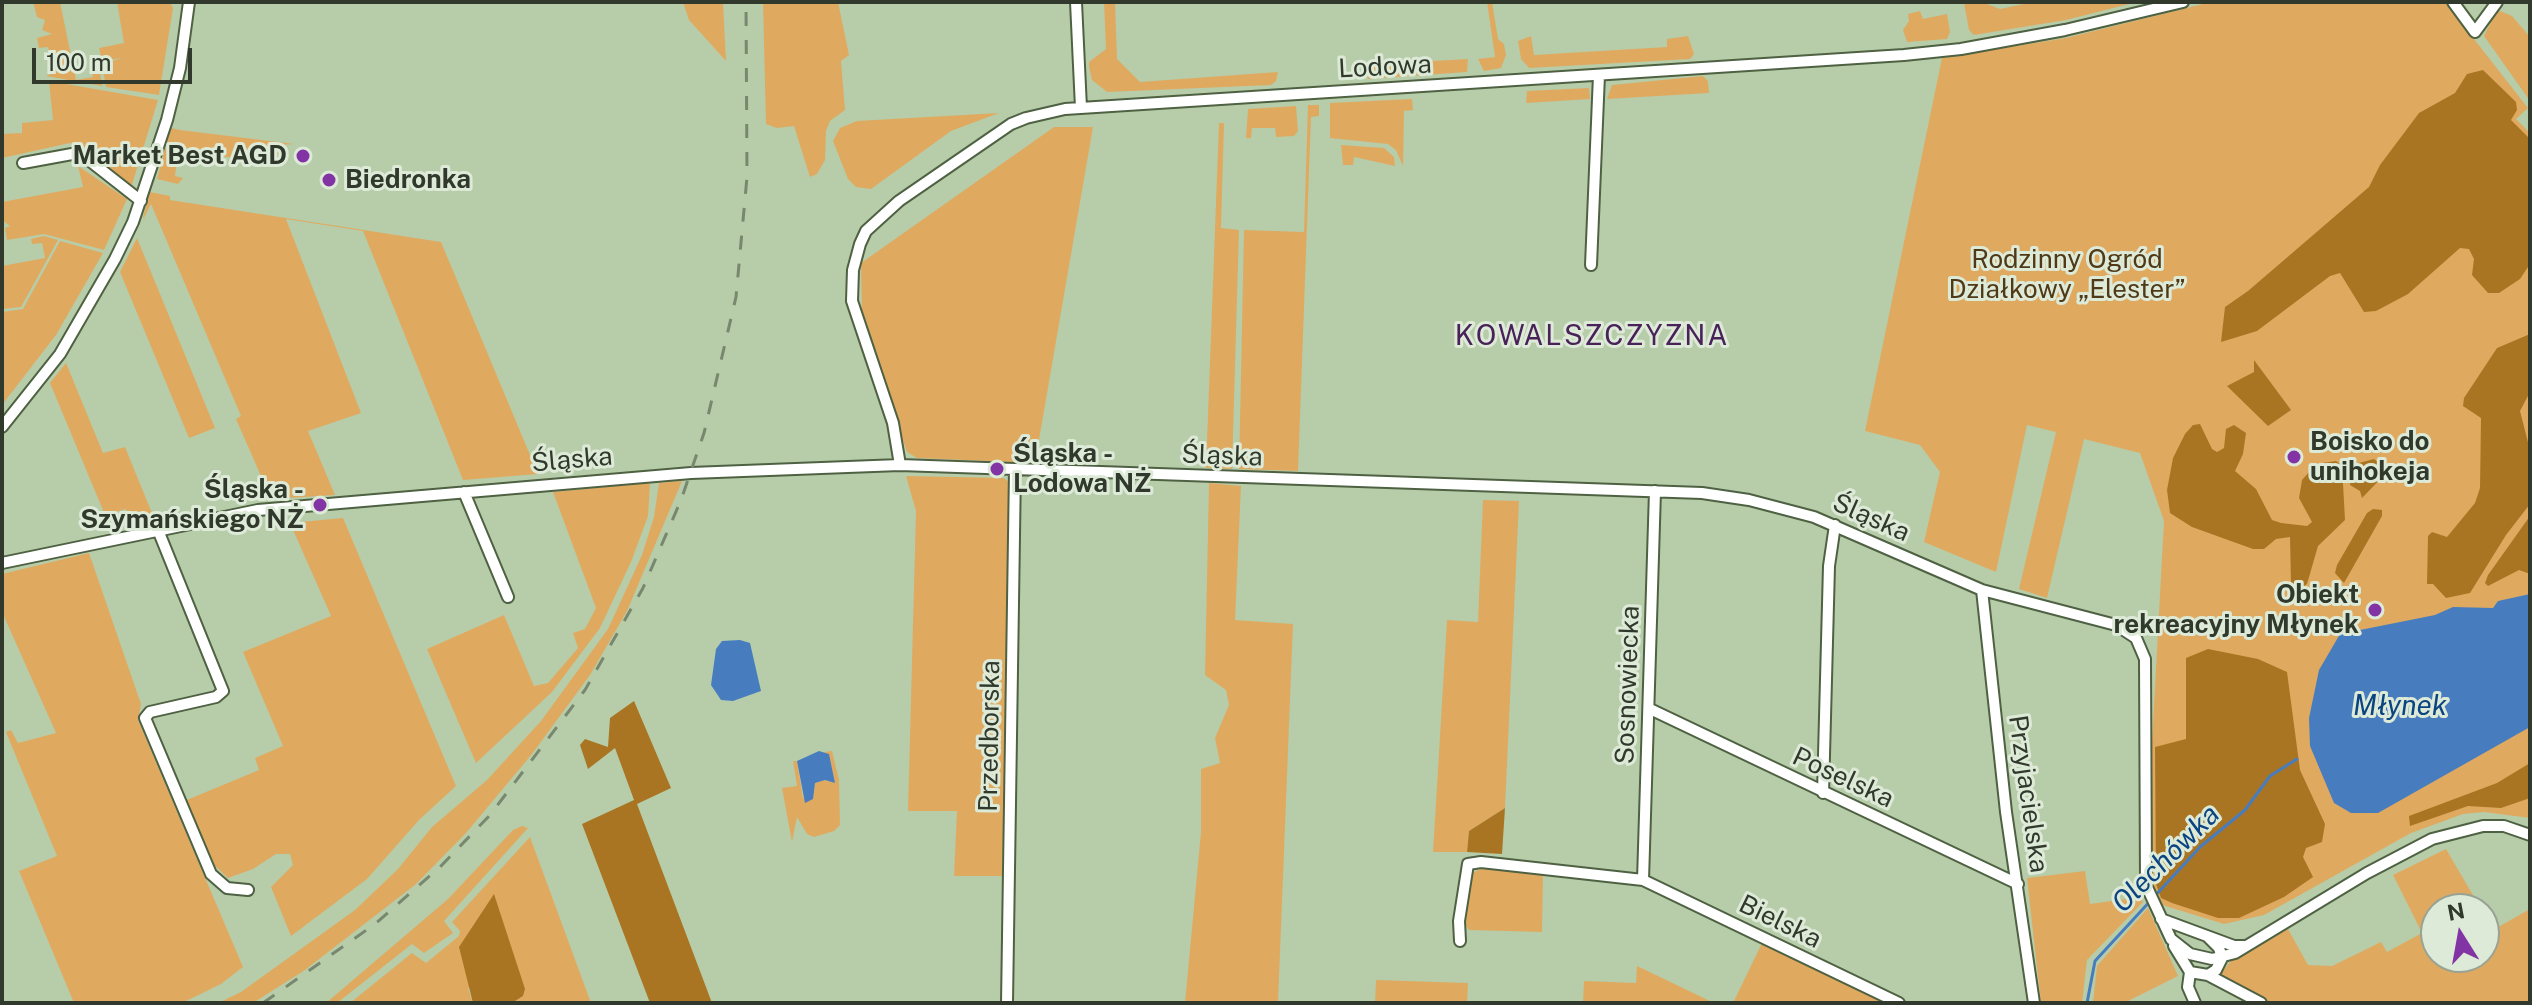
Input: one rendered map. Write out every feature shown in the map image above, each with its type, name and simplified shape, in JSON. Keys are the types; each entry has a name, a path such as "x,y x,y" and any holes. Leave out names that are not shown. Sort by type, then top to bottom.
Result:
{"street":[{"path":"2,427 60,354 79,324 115,259 141,201 180,68 189,2"},
{"path":"1076,2 1081,108"},
{"name":"Lodowa","path":"900,465 893,423 852,301 853,270 866,231 899,201 1011,124 1048,112 1081,108 1961,49 2113,21 2183,2"},
{"path":"2453,2 2475,32 2497,2"},
{"path":"1591,265 1599,75"},
{"path":"23,163 72,154 85,157 141,201"},
{"name":"Śląska","path":"2,563 258,510 655,475 900,465 1655,491 1749,500 1835,525 1982,590 2116,625 2136,638 2145,659 2147,889 2190,972"},
{"name":"Przedborska","path":"1007,1003 1015,469"},
{"name":"Sosnowiecka","path":"1643,880 1655,491"},
{"path":"464,492 508,597"},
{"path":"1823,793 1830,547 1835,525"},
{"path":"158,530 223,687 216,697 150,712 145,718 211,874 227,888 248,890"},
{"name":"Przyjacielska","path":"1982,590 2006,812 2034,1003"},
{"name":"Poselska","path":"1650,709 2018,884"},
{"path":"2208,975 2216,970 2222,958 2219,948 2203,935 2185,938 2175,946 2201,958 2222,958 2403,853 2460,830 2504,826 2530,835"},
{"name":"Bielska","path":"1460,941 1468,864 1481,862 1643,880 1899,1003"},
{"path":"2161,919 2244,946"},
{"path":"2195,1003 2188,987 2190,972 2208,975 2261,1003"}],"green space":[{"path":"33,2 60,2 76,80 93,77 91,67 99,65 102,86 46,76 54,73 48,47 39,48 37,38 52,34 42,30 45,20 37,17"},
{"path":"117,2 170,2 173,8 159,95 106,87 102,64 122,58 102,61 99,48 124,43"},
{"path":"683,2 723,2 726,61 689,20"},
{"path":"763,2 838,2 849,55 841,61 845,110 830,121 826,131 825,160 817,174 810,177 794,126 777,128 766,124"},
{"path":"1104,2 1115,2 1117,59 1140,82 1278,72 1276,81 1271,85 1107,92 1092,80 1089,67 1089,62 1106,49"},
{"path":"1487,2 1492,2 1498,39 1504,44 1506,55 1501,68 1484,71 1478,59 1495,57"},
{"path":"1982,2 2000,9 2033,2 2137,2 2066,20 1974,35 1969,30 1964,3"},
{"name":"Rodzinny Ogród Działkowy „Elester”","path":"2211,2 2445,2 2528,108 2516,119 2530,133 2530,818 2484,812 2463,814 2411,833 2264,915 2224,924 2159,904 2151,885 2152,742 2164,521 2140,453 2084,439 2047,598 2019,589 2056,432 2027,425 1996,572 1924,542 1940,472 1920,445 1865,431 1942,58 2066,38"},
{"path":"1920,11 1923,19 1947,14 1950,32 1947,39 1907,42 1903,30 1909,21 1908,14"},
{"path":"2500,11 2512,16 2530,37 2530,101 2484,36 2495,13"},
{"path":"1531,36 1534,55 1667,47 1667,39 1688,36 1694,54 1690,59 1529,68 1521,59 1518,41"},
{"path":"1468,59 1467,72 1368,79 1363,65"},
{"path":"1703,76 1708,81 1709,93 1607,99 1612,85"},
{"path":"49,81 158,100 130,191 112,179 83,146 70,143 2,158 2,134 22,133 22,123 53,120"},
{"path":"1589,88 1590,99 1526,103 1527,91"},
{"path":"1412,99 1413,110 1404,111 1403,166 1396,150 1388,144 1330,138 1330,103"},
{"path":"1308,105 1319,105 1319,116 1311,117 1298,471 1239,469 1244,230 1304,232"},
{"path":"1296,106 1298,131 1294,136 1276,137 1275,128 1252,128 1251,138 1246,138 1248,109"},
{"path":"999,113 951,131 871,189 856,187 848,179 833,141 840,128 857,121"},
{"path":"1219,123 1224,123 1221,228 1239,230 1232,469 1206,468"},
{"path":"1054,127 1093,127 1035,463 917,458 907,452 862,319 861,263"},
{"path":"171,128 294,144 279,145 276,164 172,146 167,142"},
{"path":"1341,145 1384,148 1394,157 1395,166 1354,157 1353,165 1343,165"},
{"path":"165,148 187,151 185,160 177,161 175,176 183,178 178,184 157,179"},
{"path":"78,166 127,199 104,250 44,234 7,240 5,228 10,226 2,220 2,202 83,187"},
{"path":"150,192 170,196 170,200 441,242 538,474 463,480 363,231 286,219 361,413 308,431 335,495 271,499 236,419 241,416 151,204 144,218 147,223 143,217"},
{"path":"44,236 58,240 21,307 2,309 2,266 45,258 42,243 32,244 31,239"},
{"path":"137,238 215,428 189,438 120,272"},
{"path":"60,241 103,253 56,335 2,405 2,312 23,309"},
{"path":"66,363 103,453 125,447 154,518 130,523 126,509 105,515 50,383"},
{"path":"906,476 1003,478 1011,483 1003,876 954,876 957,811 908,811 916,511"},
{"path":"682,481 627,611 590,675 532,754 466,833 416,884 305,970 253,1003 218,1003 241,992 355,910 398,869 432,827 487,780 541,721 608,629 642,555 654,517 659,483"},
{"path":"650,483 648,516 631,562 600,628 552,692 476,763 427,649 504,615 534,686 548,683 578,648 573,633 585,629 596,608 553,492"},
{"path":"1209,483 1241,486 1235,620 1293,624 1278,1003 1185,1003 1201,832 1201,769 1220,763 1215,738 1229,705 1226,690 1205,675"},
{"path":"1483,500 1519,501 1505,808 1469,831 1467,852 1433,852 1447,620 1478,622"},
{"path":"343,518 456,786 419,820 367,879 291,936 271,887 293,865 290,854 276,854 253,869 228,878 214,865 182,802 259,770 255,758 283,746 243,652 331,616 290,523"},
{"path":"89,553 141,704 138,720 243,967 221,984 182,1003 74,1003 19,871 57,856 6,732 11,730 18,743 56,733 2,612 2,574"},
{"path":"832,751 839,780 840,825 834,831 814,837 807,834 797,817 792,842 782,788 797,786 793,761 797,761 803,798 814,791 815,783 825,780 835,783 829,755 824,752"},
{"path":"522,826 528,828 444,921 453,933 424,953 412,944 337,1003 326,1003 448,899 513,830"},
{"path":"530,837 591,1003 512,1003 523,996 468,988 473,1003 350,1003 412,953 426,963 459,936 460,931 452,922"},
{"path":"2446,849 2472,893 2420,893 2420,929 2393,875"},
{"path":"1483,868 1543,874 1542,932 1469,930 1464,923 1468,885 1472,873"},
{"path":"2085,871 2090,904 2140,897 2143,902 2087,960 2082,1003 2041,1003 2027,878"},
{"path":"2148,908 2178,976 2124,1003 2093,1003 2097,966"},
{"path":"2530,909 2530,1003 2270,1003 2219,976 2234,957 2288,929 2308,965 2332,966 2381,942 2387,952 2420,934 2420,973 2500,973 2500,926"},
{"path":"1762,943 1890,1003 1733,1003"},
{"path":"1637,966 1714,1003 1583,1003 1584,981 1636,983"},
{"path":"1376,980 1468,983 1467,1003 1375,1003"}],"shaded area":[{"path":"2483,70 2516,102 2517,110 2511,120 2530,139 2530,264 2520,279 2499,293 2488,293 2472,275 2474,259 2469,249 2460,248 2408,294 2376,311 2364,312 2340,273 2330,276 2257,331 2221,342 2225,307 2248,291 2369,187 2380,165 2419,113 2455,93 2467,74"},
{"path":"2530,334 2530,392 2520,411 2530,450 2530,504 2506,535 2470,593 2446,598 2433,584 2427,584 2428,536 2432,532 2447,537 2475,503 2480,488 2481,418 2463,406 2464,398 2497,348"},
{"path":"2254,360 2291,410 2268,426 2227,386 2254,372"},
{"path":"2200,424 2212,449 2217,452 2224,448 2226,429 2234,425 2246,433 2243,454 2235,471 2256,489 2272,520 2281,523 2307,526 2312,522 2299,498 2302,480 2316,464 2336,461 2342,465 2345,520 2318,546 2307,584 2298,590 2291,585 2290,537 2276,539 2264,549 2253,549 2192,527 2170,513 2167,490 2173,458 2185,434 2193,425"},
{"path":"2374,459 2389,470 2362,498 2360,491 2350,485 2351,465"},
{"path":"2373,509 2382,510 2382,516 2344,583 2335,573 2337,565 2367,513"},
{"path":"2530,516 2530,574 2519,570 2488,586 2485,583 2488,575"},
{"path":"2208,649 2258,659 2287,672 2300,770 2325,824 2322,842 2306,848 2303,857 2313,877 2284,897 2239,918 2218,918 2172,903 2161,898 2156,884 2155,747 2186,739 2186,658"},
{"path":"634,701 671,788 637,804 712,1003 650,1003 582,824 634,800 615,748 588,769 580,745 585,739 608,747 610,718"},
{"path":"2530,763 2530,798 2501,808 2468,806 2410,826 2409,816 2497,783"},
{"path":"1505,808 1502,854 1467,852 1469,831"},
{"path":"494,894 525,989 523,996 512,1003 473,1003 459,947"}],"water":[{"name":"Młynek","path":"2530,594 2530,727 2378,813 2351,813 2334,803 2310,746 2309,718 2319,670 2340,634 2435,615 2453,607 2493,608 2498,601"},
{"path":"722,641 750,643 761,691 733,701 721,700 711,685 716,649"},
{"path":"819,751 829,754 835,783 825,780 815,783 813,799 805,803 797,761"}],"waterway":[{"name":"Olechówka","path":"2087,1003 2095,961 2200,847 2245,810 2270,776 2297,759"}],"railway":[{"path":"263,1003 375,924 442,865 490,815 585,690 643,588 681,500 704,433 736,297 747,177 746,2"}],"place":[{"name":"Market Best AGD","path":"303,156"},
{"name":"Biedronka","path":"329,180"},
{"name":"Boisko do unihokeja","path":"2294,457"},
{"name":"Śląska - Lodowa NŻ","path":"997,469"},
{"name":"Śląska - Szymańskiego NŻ","path":"320,505"},
{"name":"Obiekt rekreacyjny Młynek","path":"2375,610"}],"district":[{"name":"KOWALSZCZYZNA","path":"1592,336"}]}
